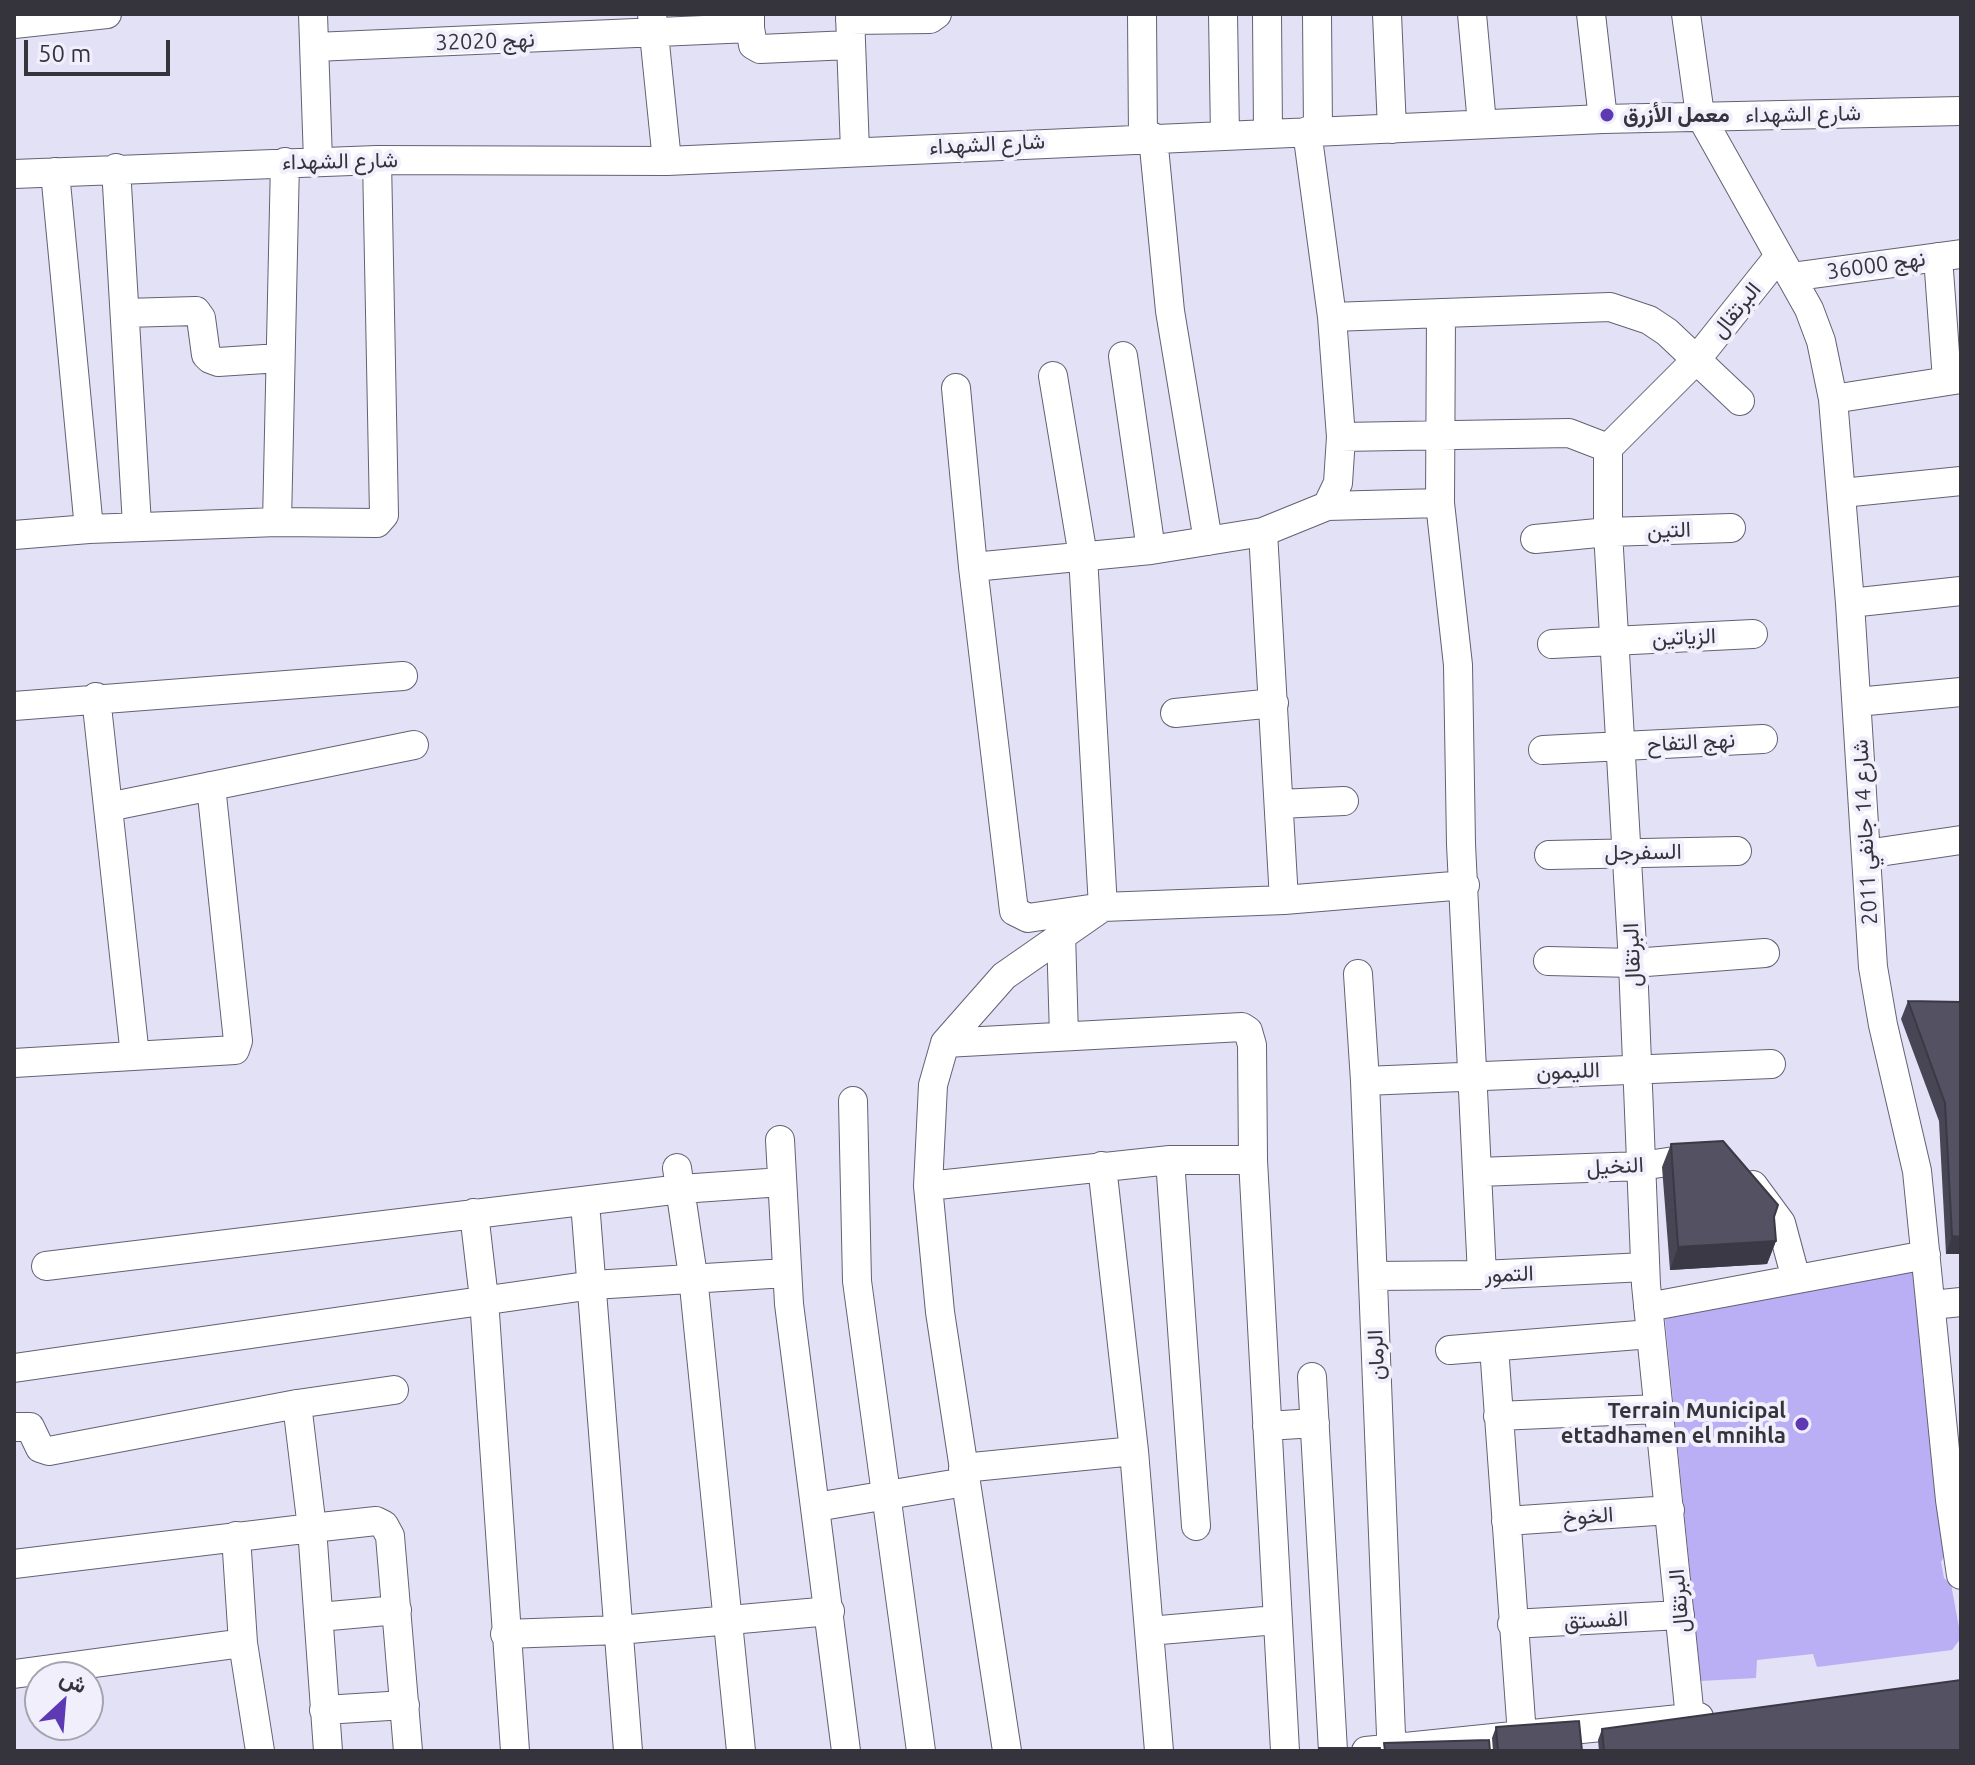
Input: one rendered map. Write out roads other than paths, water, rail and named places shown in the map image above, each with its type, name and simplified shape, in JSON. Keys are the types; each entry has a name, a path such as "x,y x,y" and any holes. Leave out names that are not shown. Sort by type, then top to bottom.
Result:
{"street":[{"path":"14,24 107,14"},
{"path":"313,14 318,161"},
{"path":"750,21 753,45 760,49 850,26 930,19 937,14"},
{"path":"1142,14 1148,138 1170,311 1208,541"},
{"path":"1223,14 1225,135"},
{"path":"1267,14 1268,133"},
{"path":"1317,14 1313,131 1341,437 1338,483 1327,506"},
{"path":"1387,14 1392,129"},
{"path":"1472,14 1482,124"},
{"path":"1591,14 1603,119"},
{"path":"1686,14 1700,115"},
{"name":"نهج 32020","path":"315,47 653,24 750,21"},
{"path":"653,24 667,161"},
{"path":"850,26 855,151"},
{"name":"شارع الشهداء","path":"14,174 318,161 667,161 1700,115 1961,111"},
{"name":"شارع 14 جانفي 2011","path":"1700,115 1785,266 1821,341 1833,399 1857,702 1873,967 1883,1025 1912,1137 1932,1305 1950,1500 1961,1575"},
{"path":"14,535 137,525 377,523 384,515 377,160"},
{"path":"277,522 285,162"},
{"path":"116,168 137,525"},
{"path":"55,172 89,529"},
{"path":"1833,399 1954,380 1950,256"},
{"name":"نهج 36000","path":"1785,266 1950,256"},
{"name":"البرتقال","path":"1690,1718 1645,1267 1633,963 1608,532 1608,448 1785,266"},
{"path":"1332,317 1610,307 1649,320 1740,401"},
{"path":"125,313 193,310 200,313 206,355 210,359 218,362 280,358"},
{"path":"1441,313 1440,503 1458,665 1482,1275"},
{"path":"1123,356 1151,550"},
{"path":"1053,376 1083,556 1103,907"},
{"path":"956,388 973,567 1014,911 1028,918 1103,907 1284,900 1465,885"},
{"path":"1341,437 1569,433 1608,448"},
{"path":"1842,493 1961,481"},
{"path":"973,567 1151,550 1263,532 1327,506 1440,503"},
{"name":"التين","path":"1535,539 1608,532 1731,528"},
{"path":"1263,532 1284,900"},
{"path":"1850,603 1961,591"},
{"name":"الزياتين","path":"1552,644 1753,634"},
{"path":"14,706 96,697 403,676"},
{"path":"1857,702 1961,692"},
{"path":"96,697 135,1056"},
{"path":"1175,713 1274,703"},
{"name":"نهج التفاح","path":"1543,750 1763,739"},
{"path":"108,807 414,745"},
{"path":"14,1063 232,1052 237,1046 211,786"},
{"path":"1279,804 1344,801"},
{"path":"1866,854 1961,840"},
{"name":"السفرجل","path":"1549,855 1737,851"},
{"path":"1007,1751 940,1312 928,1186 933,1085 945,1043 987,991 1061,934 1103,907"},
{"path":"1061,934 1064,1036"},
{"path":"1548,961 1633,963 1765,953"},
{"name":"الرمان","path":"1358,974 1373,1276 1382,1747"},
{"path":"945,1043 1242,1027 1248,1031 1252,1045 1253,1160 1285,1751"},
{"name":"الليمون","path":"1365,1081 1473,1074 1771,1064"},
{"path":"853,1101 855,1258 884,1496 921,1751"},
{"path":"780,1140 786,1273 846,1751"},
{"name":"النخيل","path":"1478,1172 1641,1166 1703,1157 1731,1165 1775,1210 1794,1269"},
{"path":"928,1186 1170,1160 1253,1160"},
{"path":"1170,1160 1196,1526"},
{"path":"1102,1166 1134,1451 1159,1751"},
{"path":"46,1266 585,1202 679,1178 782,1182"},
{"path":"679,1178 693,1276 741,1751"},
{"path":"585,1202 628,1751"},
{"path":"474,1213 484,1299 515,1751"},
{"path":"1450,1350 1494,1347 1650,1320 1794,1269 1926,1255"},
{"name":"التمور","path":"1373,1276 1482,1275 1645,1267"},
{"path":"14,1368 593,1285 693,1276 786,1273"},
{"path":"1932,1305 1961,1302"},
{"path":"1494,1347 1522,1735"},
{"path":"1312,1377 1333,1751"},
{"path":"14,1427 30,1427 40,1448 49,1451 297,1404 394,1390"},
{"path":"297,1404 312,1528 328,1751"},
{"path":"1498,1416 1658,1409"},
{"path":"1267,1426 1315,1423"},
{"path":"816,1507 884,1496 964,1475 1134,1451"},
{"name":"الخوخ","path":"1506,1521 1670,1510"},
{"path":"14,1564 376,1521 384,1525 390,1536 408,1751"},
{"path":"236,1536 243,1643 260,1751"},
{"path":"319,1617 397,1610"},
{"path":"505,1634 619,1630 830,1611"},
{"name":"الفستق","path":"1512,1624 1680,1615"},
{"path":"1149,1631 1276,1620"},
{"path":"14,1674 243,1643"},
{"path":"324,1710 405,1705"},
{"path":"1382,1747 1488,1745 1522,1735 1584,1739 1690,1718 1728,1715"}],"place":[{"name":"معمل الأزرق","path":"1607,115"},
{"name":"Terrain Municipal ettadhamen el mnihla","path":"1802,1424"}]}
